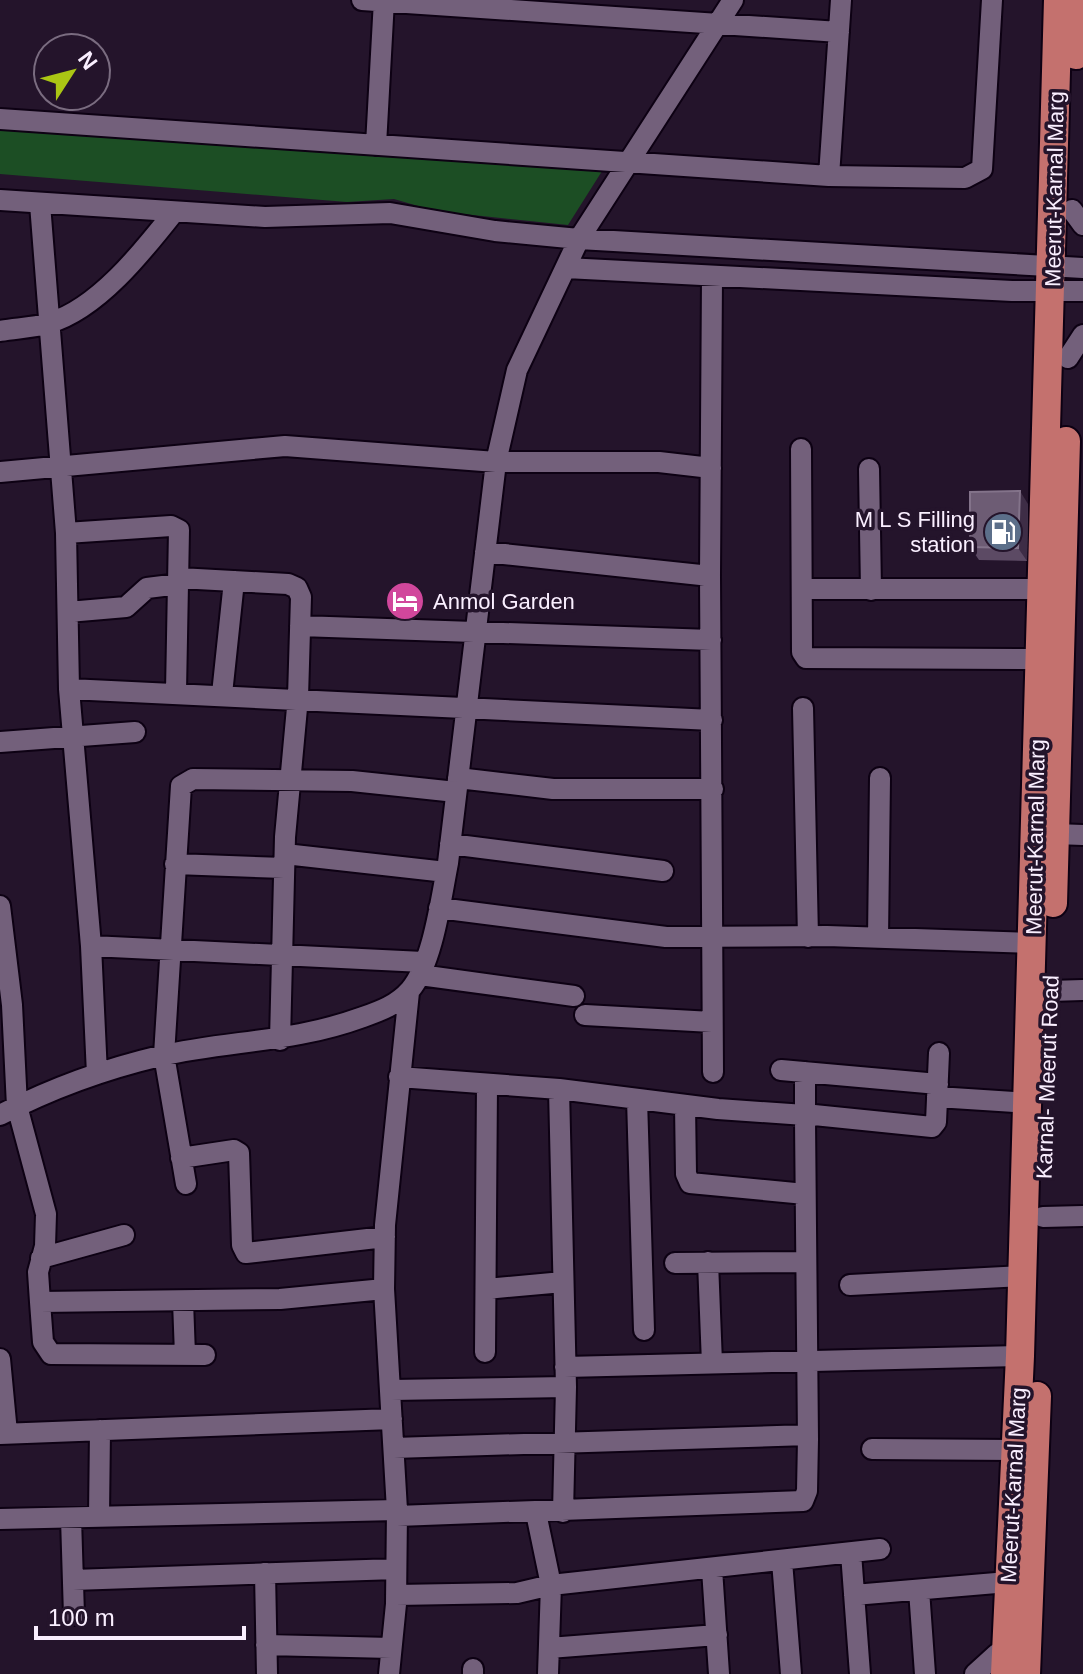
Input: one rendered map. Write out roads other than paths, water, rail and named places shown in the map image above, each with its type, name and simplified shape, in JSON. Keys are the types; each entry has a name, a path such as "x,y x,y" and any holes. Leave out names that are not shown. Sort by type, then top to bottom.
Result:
{"highway":[{"name":"Meerut-Karnal Marg","path":"1016,1663 1008,1582 1020,1356 1038,659 1041,589 1064,513 1068,279 1058,0"},
{"name":"Karnal- Meerut Road","path":"1016,1663 1043,1217 1050,991 1069,834 1064,513 1076,346 1068,279 1077,217 1078,0"}],"street":[{"path":"362,0 839,32"},
{"path":"718,24 720,0"},
{"path":"389,1674 396,1595 397,1513 384,1289 385,1237 399,1077 417,976 439,908 446,872 496,462 517,370 579,239 733,0"},
{"path":"829,176 841,0"},
{"path":"0,119 829,176 965,178 981,172 992,0"},
{"path":"376,145 384,1"},
{"path":"0,200 286,217 390,213 451,225 579,239 1068,279"},
{"path":"40,204 66,533 69,689 91,946 97,1074"},
{"path":"0,331 51,323 81,306 118,276 174,212"},
{"path":"566,268 712,277 1068,279"},
{"path":"712,277 713,1072"},
{"path":"0,472 61,464 285,446 496,462 659,462 711,468"},
{"path":"801,449 802,652 810,660 1038,659"},
{"path":"869,469 871,590"},
{"path":"66,533 175,526 180,533 176,691"},
{"path":"485,552 710,576"},
{"path":"68,612 126,607 147,588 179,581 234,581 297,588 301,597 298,697 284,861 280,1040"},
{"path":"222,694 234,581"},
{"path":"803,589 1041,589"},
{"path":"300,626 711,640"},
{"path":"69,689 176,691 712,720"},
{"path":"803,708 808,937"},
{"path":"0,742 135,732"},
{"path":"878,938 880,778"},
{"path":"186,1184 164,1055 180,791 185,782 193,779 290,783 352,781 553,789 713,789"},
{"path":"450,844 663,871"},
{"path":"175,864 284,861 446,872"},
{"path":"0,906 8,1111 46,1214 45,1246 41,1258 43,1342 51,1354 195,1355 183,1301"},
{"path":"439,908 631,935 1032,943"},
{"path":"91,946 280,954 417,976 574,996"},
{"path":"8,1111 97,1074 164,1055 323,1032 390,1007 417,976"},
{"path":"1050,991 1083,990"},
{"path":"585,1015 712,1022"},
{"path":"399,1077 559,1089 805,1118 814,1115 932,1127 936,1122 939,1053"},
{"path":"781,1070 1028,1103"},
{"path":"0,1519 536,1513 798,1502 807,1491 808,1435 805,1072"},
{"path":"485,1352 487,1084"},
{"path":"559,1089 565,1377 563,1512"},
{"path":"637,1099 644,1330"},
{"path":"685,1105 686,1174 690,1183 805,1194"},
{"path":"181,1158 234,1150 239,1153 242,1245 246,1253 385,1237"},
{"path":"1043,1217 1083,1216"},
{"path":"41,1258 124,1235"},
{"path":"708,1262 712,1363"},
{"path":"675,1263 806,1262"},
{"path":"850,1285 1022,1276"},
{"path":"486,1289 563,1282"},
{"path":"40,1302 280,1299 384,1289"},
{"path":"392,1390 712,1363 1020,1356"},
{"path":"0,1359 3,1434 392,1419"},
{"path":"99,1516 100,1430"},
{"path":"394,1448 808,1435"},
{"path":"872,1449 1015,1450"},
{"path":"536,1513 551,1585 548,1674"},
{"path":"71,1518 74,1615"},
{"path":"396,1595 517,1593 551,1585 880,1549"},
{"path":"851,1553 860,1674"},
{"path":"782,1561 791,1674"},
{"path":"73,1580 396,1569"},
{"path":"712,1569 719,1674"},
{"path":"265,1573 267,1674"},
{"path":"854,1595 1008,1582"},
{"path":"919,1590 925,1674"},
{"path":"549,1648 717,1635"},
{"path":"266,1645 391,1648"},
{"path":"975,1674 1016,1663"}],"place":[{"name":"M L S Filling station","path":"1003,532"},
{"name":"Anmol Garden","path":"405,601"}]}
